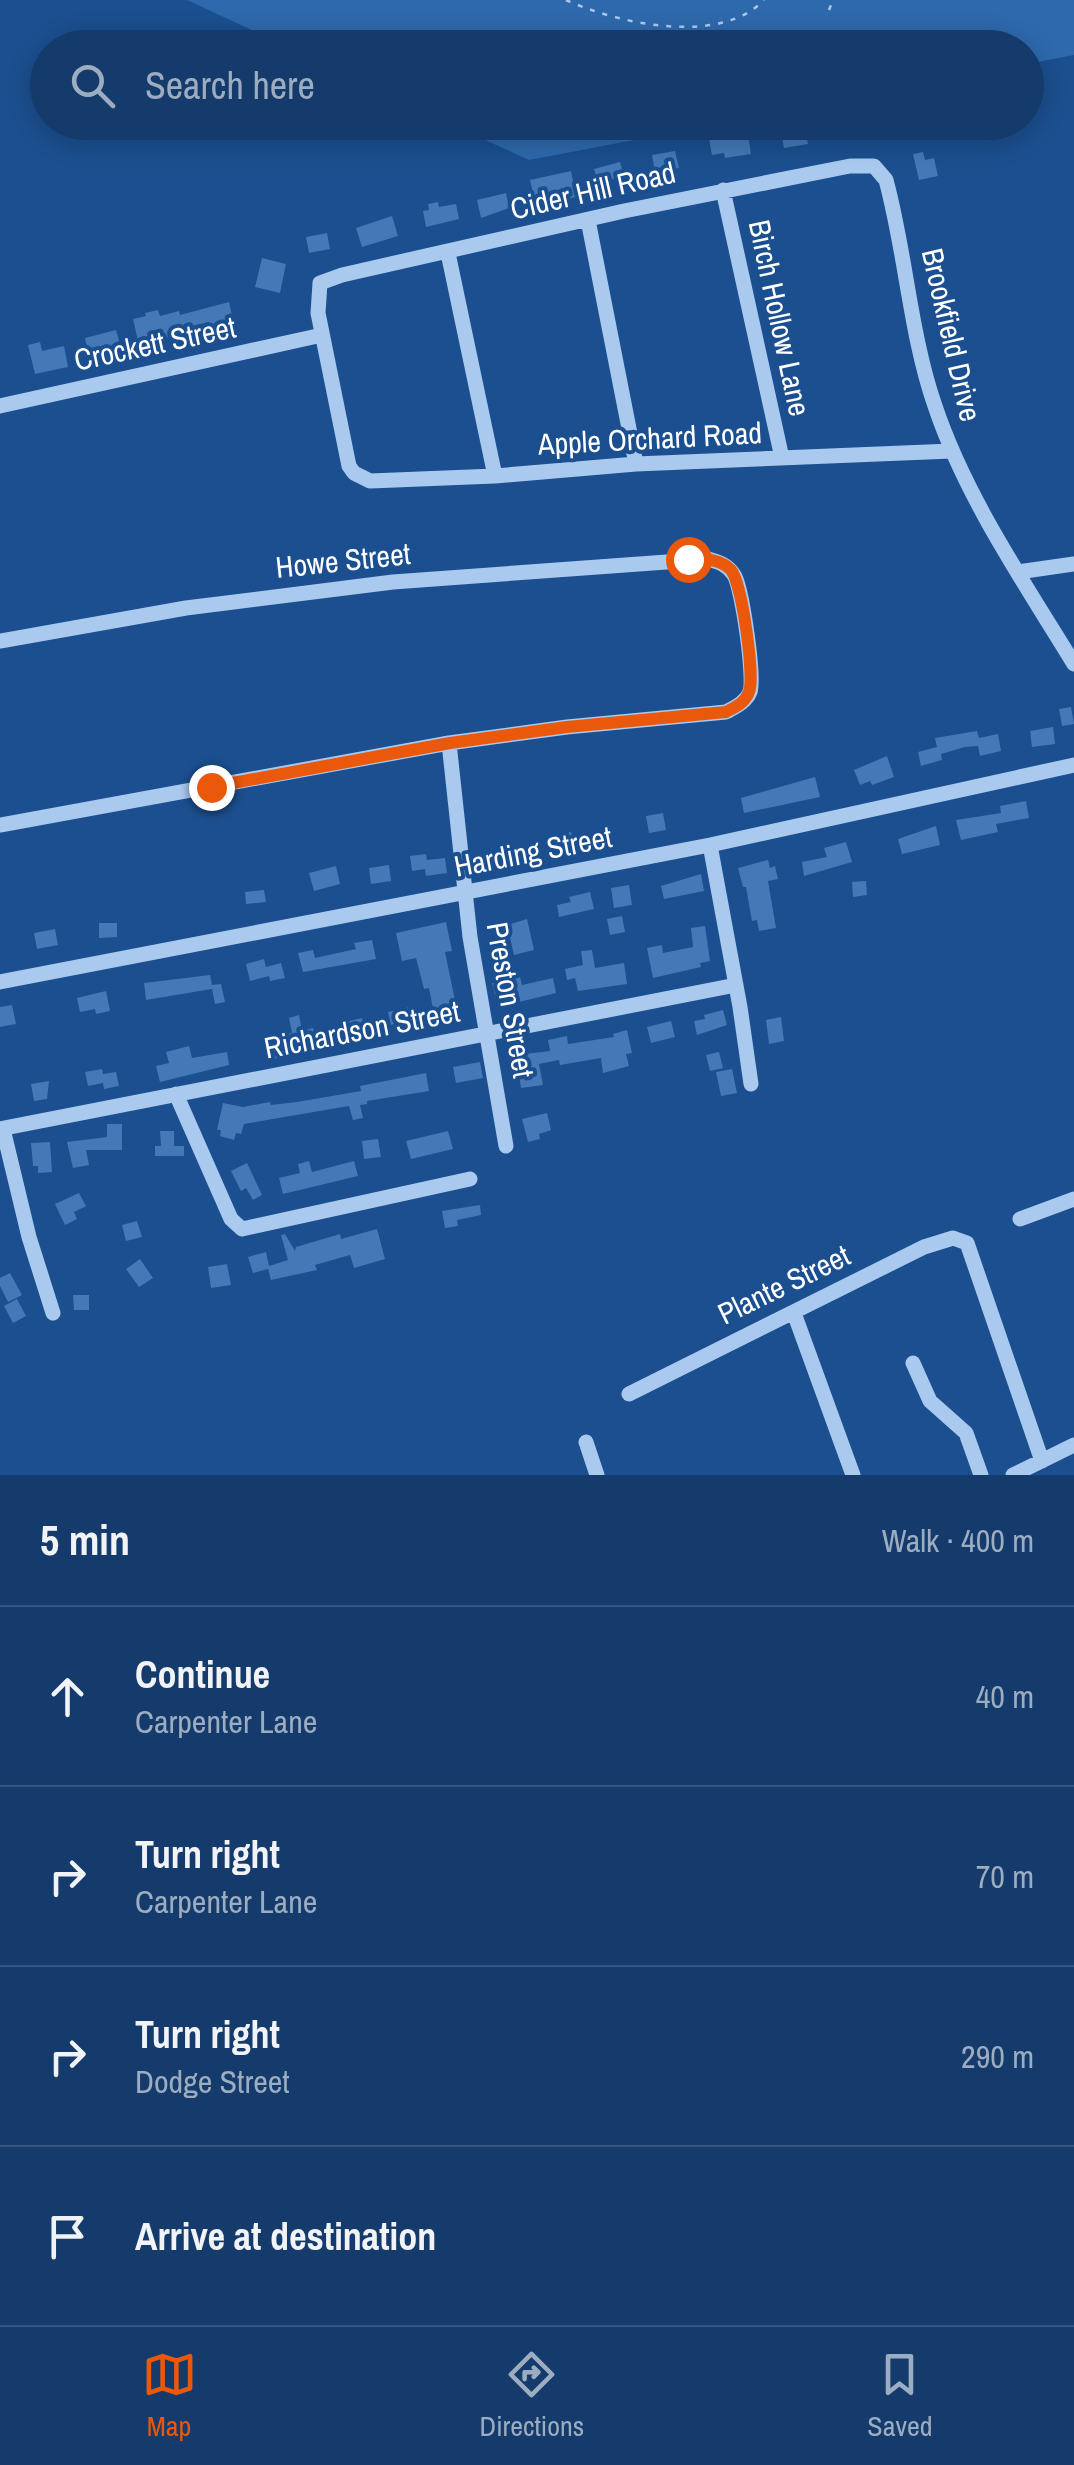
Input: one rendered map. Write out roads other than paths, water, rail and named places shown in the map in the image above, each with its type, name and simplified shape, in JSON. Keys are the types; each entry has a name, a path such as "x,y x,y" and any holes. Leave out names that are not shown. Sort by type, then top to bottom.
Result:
{"street":[{"name":"Cider Hill Road","path":"322,335 317,299 320,283 342,274 723,190 850,166 874,166 880,170"},
{"name":"Brookfield Drive","path":"880,170 896,218 933,401 952,451 1074,664"},
{"name":"Birch Hollow Lane","path":"723,190 782,458"},
{"path":"588,220 636,464"},
{"path":"448,253 495,476"},
{"name":"Apple Orchard Road","path":"322,335 349,466 354,474 381,483 636,464 952,451"},
{"name":"Crockett Street","path":"0,406 322,335"},
{"name":"Howe Street","path":"0,642 186,608 393,582 695,559 723,564 733,572 740,586 750,692 740,705 726,712 450,743"},
{"path":"1018,572 1074,564"},
{"path":"0,826 450,743"},
{"name":"Preston Street","path":"450,743 463,846 464,894 506,1146"},
{"name":"Harding Street","path":"0,982 710,846 1074,765"},
{"path":"710,846 751,1084"},
{"name":"Richardson Street","path":"1,1129 736,985"},
{"path":"257,1079 262,1098"},
{"path":"176,1094 231,1219 242,1229 470,1179"},
{"path":"1,1129 28,1237 53,1313"},
{"path":"1020,1220 1074,1199"},
{"name":"Plante Street","path":"629,1394 924,1247 953,1238 967,1243 1042,1461"},
{"path":"794,1313 853,1475"},
{"path":"914,1363 930,1401 966,1434 981,1475"},
{"path":"586,1442 597,1475"},
{"path":"1013,1475 1074,1446"}]}
